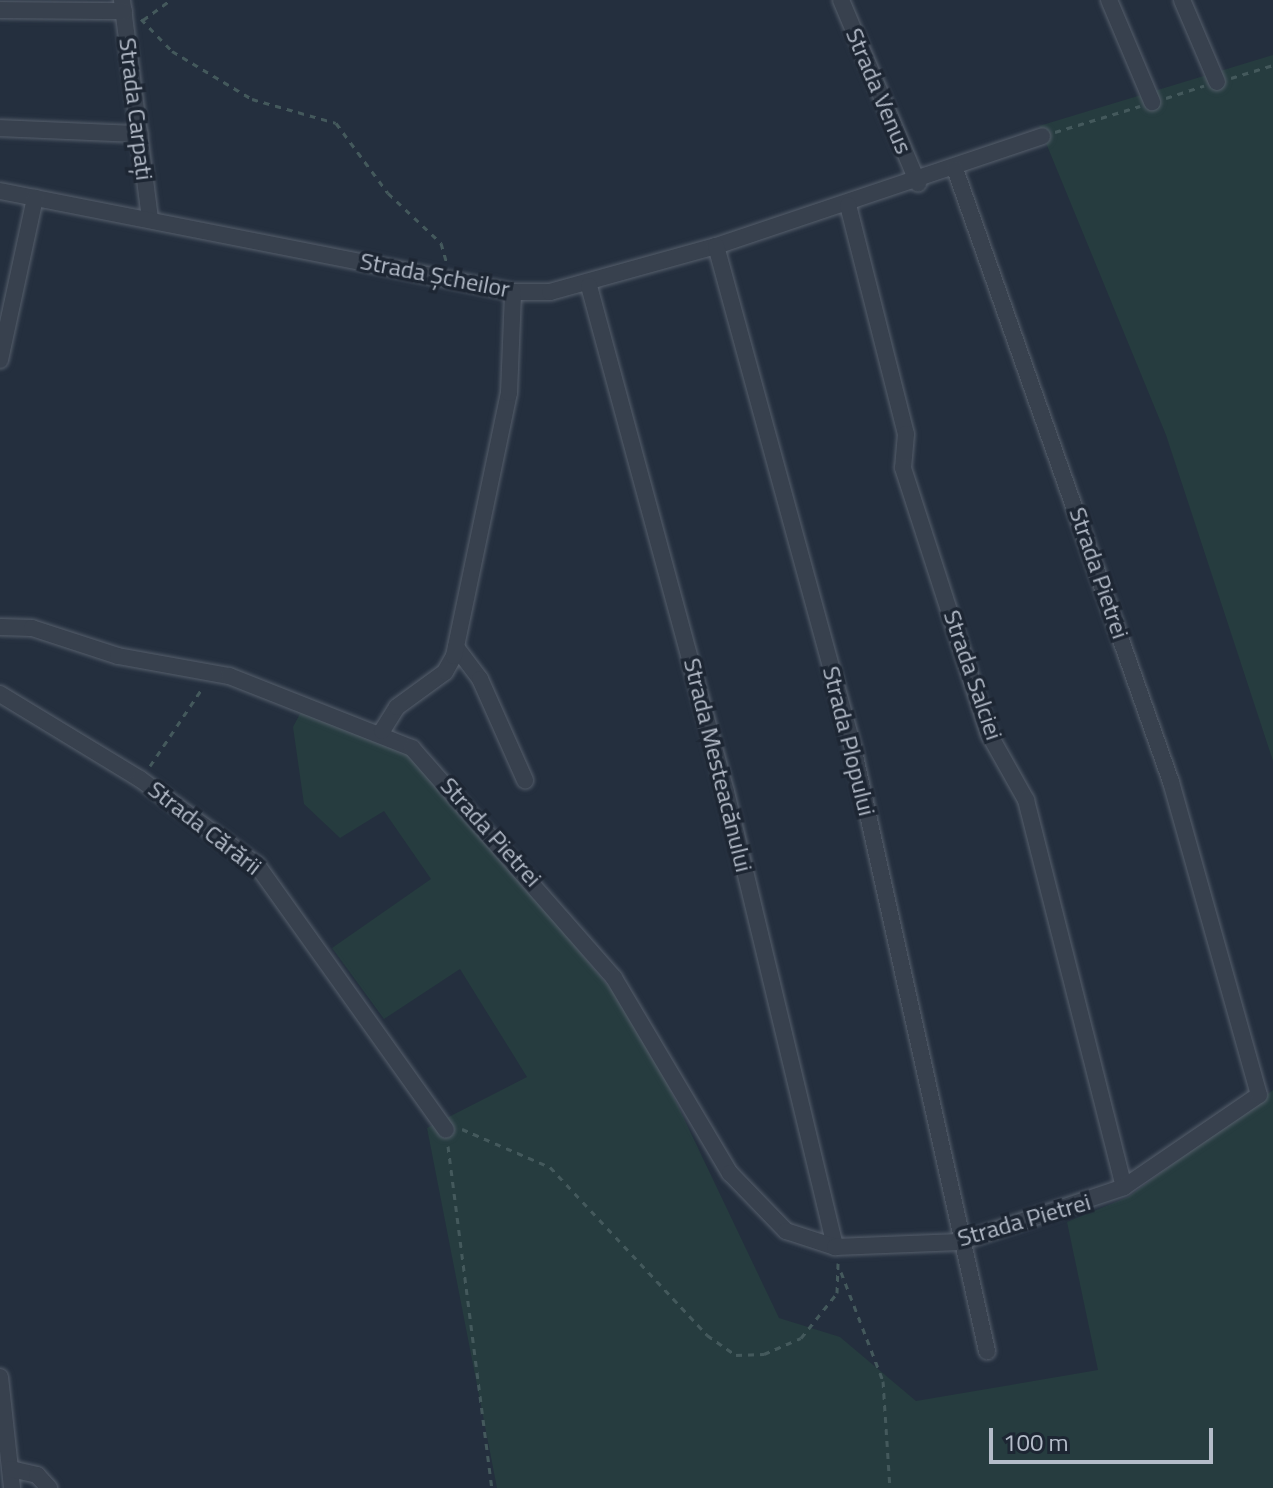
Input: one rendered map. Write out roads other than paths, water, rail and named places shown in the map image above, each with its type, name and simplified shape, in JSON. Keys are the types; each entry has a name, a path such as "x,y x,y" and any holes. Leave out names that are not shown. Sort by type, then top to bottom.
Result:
{"street":[{"name":"Strada Venus","path":"841,0 918,183"},
{"path":"1109,0 1152,102"},
{"path":"1182,0 1217,82"},
{"path":"0,10 123,6"},
{"name":"Strada Carpați","path":"123,6 150,219"},
{"path":"0,128 140,134"},
{"name":"Strada Șcheilor","path":"0,191 513,292 589,286 918,183 1042,136"},
{"name":"Strada Pietrei","path":"0,627 32,628 118,656 203,670 382,731 424,758 569,919 648,1026 751,1202 786,1231 835,1247 960,1242 1124,1187 1259,1095 1171,782 955,169"},
{"path":"0,360 35,198"},
{"name":"Strada Salciei","path":"848,205 906,434 903,468 989,734 1026,800 1124,1187"},
{"name":"Strada Plopului","path":"716,246 853,747 960,1242 987,1351"},
{"name":"Strada Mesteacănului","path":"589,286 726,792 835,1247"},
{"path":"382,731 405,700 445,672 456,647 509,393 513,292"},
{"path":"456,647 480,679 525,780"},
{"name":"Strada Cărării","path":"0,694 140,779 237,847 275,884 446,1130"},
{"path":"0,1377 12,1488"},
{"path":"11,1469 37,1475 49,1488"}]}
